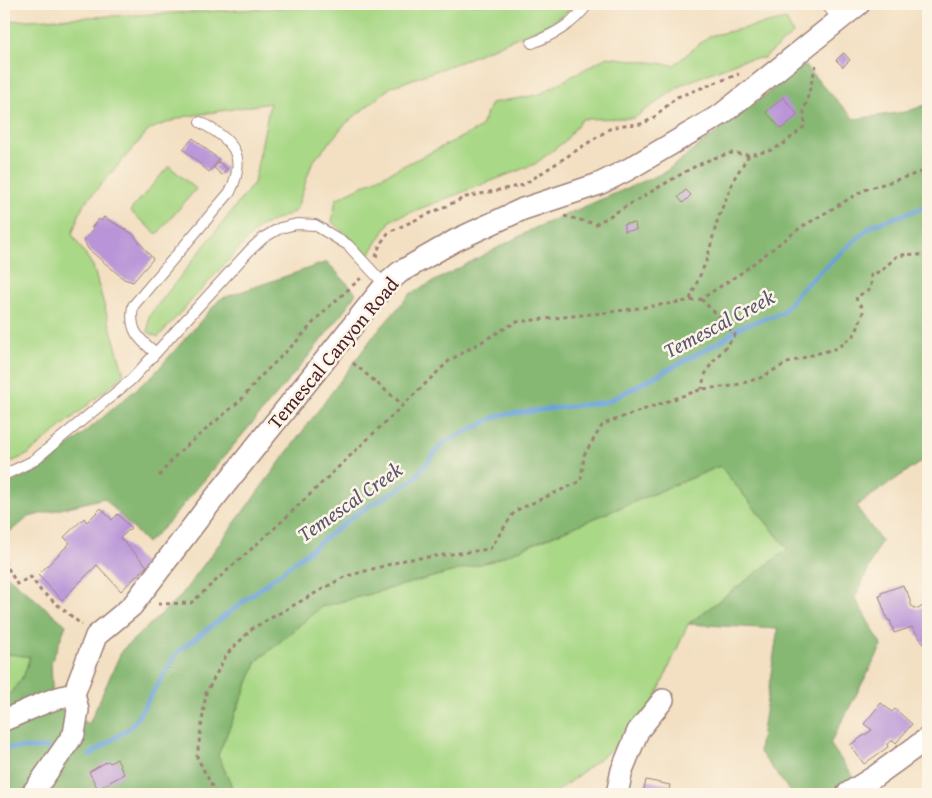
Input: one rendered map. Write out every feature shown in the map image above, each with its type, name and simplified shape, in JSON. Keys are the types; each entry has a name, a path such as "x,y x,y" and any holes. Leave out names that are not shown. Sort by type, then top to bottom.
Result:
{"street":[{"name":"Temescal Canyon Road","path":"32,794 74,734 78,710 74,694 96,636 132,606 385,285 400,272 456,240 523,209 599,184 629,169 722,114 832,12 859,4"},
{"path":"4,720 58,697 74,694"},
{"path":"617,794 622,770 638,731 663,700"},
{"path":"846,794 874,777 928,738"}],"lane":[{"path":"532,43 552,35 578,17 588,4"},
{"path":"156,353 136,333 131,320 133,306 230,192 239,168 237,154 227,140 200,122"},
{"path":"4,475 33,461 132,380 249,251 263,238 280,228 297,224 315,225 348,245 385,285"}],"path":[{"path":"563,216 596,224 690,169 711,159 731,152 750,155 782,145 805,126 804,111 816,64"},
{"path":"375,260 380,244 389,232 466,198 523,185 610,128 641,124 652,118 677,97 748,71"},
{"path":"690,300 707,259 718,218 735,177 750,155"},
{"path":"132,606 191,603 278,525 450,360 516,322 611,312 701,299 742,273 800,228 864,190 928,170"},
{"path":"216,794 197,756 206,693 227,654 252,628 344,577 405,560 490,549 515,511 581,481 584,455 602,424 702,389 732,386 760,378 785,364 838,348 856,333 863,312 856,297 871,290 871,276 881,271 896,257 928,252"},
{"path":"159,476 177,454 242,399 260,377 296,342 321,314 363,276"},
{"path":"701,299 734,336 727,347 706,370 702,389"},
{"path":"353,363 403,406"},
{"path":"4,561 18,584 31,578 40,591 67,612"}],"green space":[{"path":"317,4 579,4 548,24 460,62 391,87 344,125 312,163 296,211 259,227 158,337 148,332 149,316 254,183 270,103 183,117 150,129 83,205 72,234 93,266 124,375 27,455 4,465 4,23 7,21 302,7"},
{"path":"786,19 793,34 764,58 743,60 683,84 634,118 582,119 565,141 535,164 391,220 369,255 332,222 336,199 480,128 491,103 538,95 607,57 674,65 709,36"},
{"path":"804,65 854,119 906,112 928,104 928,457 856,506 881,541 855,598 882,646 830,744 860,786 847,794 792,794 759,751 778,629 688,624 788,549 720,466 492,561 321,607 257,661 218,755 235,794 4,794 4,702 24,675 30,657 9,654 4,656 4,573 66,625 51,663 53,705 89,724 122,650 179,598 372,338 410,294 537,227 665,172"},
{"path":"169,166 196,189 157,234 130,211"},
{"path":"327,262 356,293 342,314 298,369 167,524 147,543 104,498 29,517 4,536 4,486 43,468 154,374 220,299"},
{"path":"720,466 788,549 688,624 644,724 554,794 235,794 218,755 257,661 321,607 492,561"},
{"path":"9,654 30,656 24,675 4,702 4,656"}],"building":[{"path":"844,53 850,60 843,67 836,60"},
{"path":"783,97 798,115 781,129 766,112"},
{"path":"193,138 219,160 209,172 183,149"},
{"path":"219,162 227,169 222,175 214,168"},
{"path":"686,190 691,195 683,203 678,197"},
{"path":"104,217 133,234 153,259 133,282 124,279 88,249 84,240 94,229 92,227 99,219 101,221"},
{"path":"635,223 636,230 624,231 624,224"},
{"path":"101,508 112,520 118,514 131,528 120,538 147,566 121,591 97,565 62,600 38,575 70,543 64,537 84,518 87,522"},
{"path":"903,585 912,607 918,609 928,603 928,650 912,627 894,633 890,620 888,621 879,596 881,596 881,593"},
{"path":"881,703 892,712 895,709 912,724 896,743 893,740 887,744 888,747 864,764 850,745 872,730 864,724"},
{"path":"117,759 124,774 98,789 89,772 108,761 110,763"},
{"path":"646,780 670,785 668,794 643,794"}],"waterway":[{"name":"Temescal Creek","path":"90,755 132,726 178,652 359,512 412,481 443,443 500,415 607,402 720,342 740,327 782,313 801,289 871,226 928,206"},
{"name":"Temescal Creek","path":"4,748 48,748"}]}
